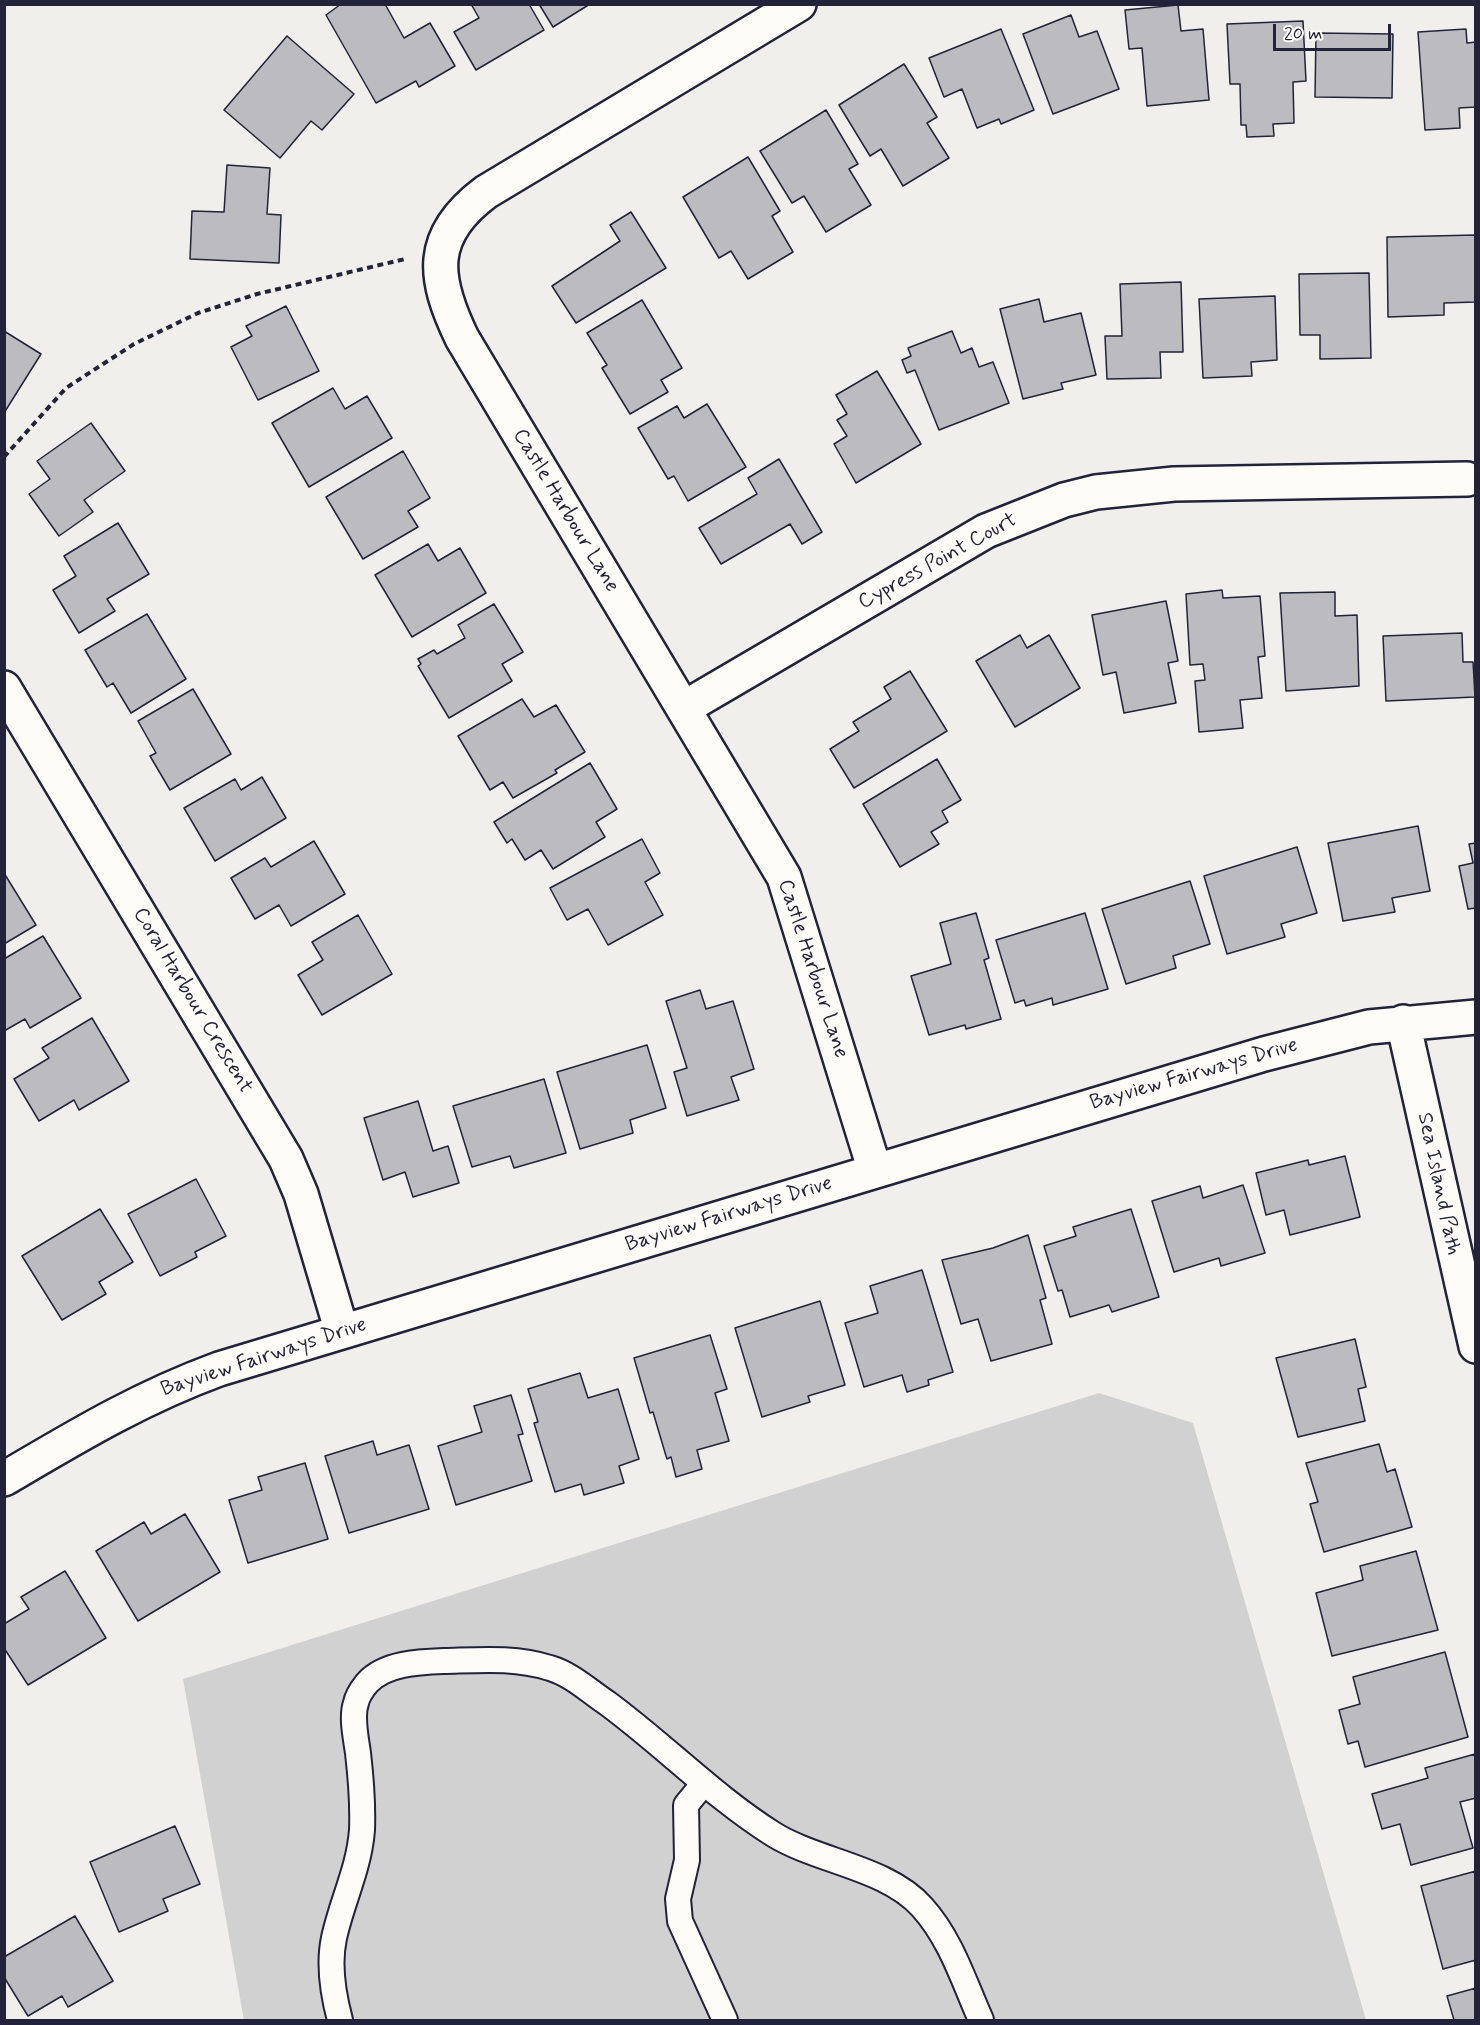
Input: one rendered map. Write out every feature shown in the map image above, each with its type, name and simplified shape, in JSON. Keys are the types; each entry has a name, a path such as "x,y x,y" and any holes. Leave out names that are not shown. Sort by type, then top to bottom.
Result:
{"street":[{"name":"Castle Harbour Lane","path":"799,4 486,192 460,214 449,228 440,251 440,277 448,309 462,338 788,885 875,1171"},
{"name":"Cypress Point Court","path":"684,708 986,531 1064,500 1126,488 1174,484 1467,479"},
{"name":"Coral Harbour Crescent","path":"4,688 286,1159 301,1194 342,1332"},
{"name":"Bayview Fairways Drive","path":"4,1479 108,1417 164,1389 219,1369 1264,1053 1335,1034 1403,1022 1476,1017"},
{"name":"Sea Island Path","path":"1403,1022 1476,1346"}],"lane":[{"path":"340,2020 333,1993 331,1964 333,1939 355,1875 362,1833 363,1801 355,1726 355,1703 366,1684 381,1671 433,1662 498,1659 526,1662 554,1669 575,1681 614,1708 704,1783 774,1834 814,1854 861,1869 901,1890 921,1905 942,1934 981,2020"},
{"path":"704,1783 687,1805 687,1860 678,1899 683,1930 725,2020"}],"path":[{"path":"4,457 66,388 78,378 134,344 198,313 257,294 440,251"}],"shaded area":[{"path":"1099,1393 1193,1423 1366,2020 244,2020 183,1679"}],"building":[{"path":"341,4 385,4 404,38 430,23 455,66 419,87 416,81 376,103 326,15"},
{"path":"471,4 529,4 544,30 476,70 454,32 479,18"},
{"path":"539,4 590,4 553,27"},
{"path":"1178,5 1181,31 1203,29 1209,100 1147,106 1142,48 1129,49 1125,10"},
{"path":"1071,15 1079,37 1097,31 1119,89 1053,114 1023,34"},
{"path":"1303,21 1306,81 1293,82 1294,123 1273,124 1274,136 1247,137 1246,125 1241,125 1240,84 1230,84 1227,24"},
{"path":"1001,29 1034,110 1001,124 999,119 977,128 962,89 944,97 929,58"},
{"path":"1466,29 1467,43 1476,42 1476,107 1459,108 1460,128 1425,130 1418,32"},
{"path":"1316,33 1393,34 1392,98 1315,97"},
{"path":"287,36 354,94 322,130 311,121 280,158 224,110"},
{"path":"904,64 937,117 927,123 949,158 903,186 881,149 870,156 839,105"},
{"path":"826,110 858,164 849,169 871,205 826,232 804,196 792,203 760,151"},
{"path":"748,157 780,211 772,216 793,252 748,279 731,251 719,258 683,197"},
{"path":"227,165 270,168 267,214 281,215 279,263 190,259 192,211 224,212"},
{"path":"631,212 666,268 576,323 552,286 620,241 610,225"},
{"path":"1476,235 1476,302 1444,303 1444,315 1388,317 1387,237"},
{"path":"1369,273 1371,358 1320,359 1320,335 1300,335 1299,274"},
{"path":"1181,282 1183,352 1160,352 1161,378 1107,379 1105,336 1122,336 1120,284"},
{"path":"1275,296 1277,360 1251,362 1252,376 1203,378 1199,299"},
{"path":"1039,299 1044,322 1081,313 1096,375 1061,383 1063,389 1023,399 1000,309"},
{"path":"642,300 682,368 661,380 668,392 630,414 602,368 607,365 587,333"},
{"path":"286,306 319,371 258,400 231,347 252,336 246,326"},
{"path":"4,331 41,354 4,413"},
{"path":"952,331 961,353 972,348 979,367 993,362 1009,403 939,430 915,370 907,373 902,360 911,356 908,348"},
{"path":"877,371 921,444 856,483 834,444 847,436 837,420 847,414 836,395"},
{"path":"333,388 345,409 367,396 392,438 309,487 272,423"},
{"path":"707,404 746,467 688,501 674,476 668,479 638,428 677,406 684,418"},
{"path":"91,423 125,471 84,500 93,512 59,536 29,494 50,479 37,461"},
{"path":"403,451 430,498 408,511 418,527 363,559 326,497"},
{"path":"779,459 822,532 802,544 790,524 721,564 699,528 757,494 748,478"},
{"path":"118,523 149,574 107,599 115,611 79,633 53,590 76,576 64,556"},
{"path":"428,544 438,561 460,548 486,593 412,637 375,575"},
{"path":"1222,590 1223,598 1260,596 1265,656 1258,657 1262,698 1240,700 1243,728 1199,732 1195,681 1205,680 1203,664 1190,665 1186,594"},
{"path":"1335,592 1335,616 1357,615 1359,686 1286,691 1280,593"},
{"path":"1166,601 1178,661 1168,663 1176,703 1124,713 1116,672 1103,675 1092,615"},
{"path":"494,604 523,652 502,664 512,681 449,718 418,666 421,664 418,659 434,650 437,654 465,638 458,625"},
{"path":"147,614 186,679 131,713 113,683 107,687 85,650"},
{"path":"1462,633 1463,662 1473,662 1475,697 1386,701 1383,636"},
{"path":"1020,635 1027,648 1049,635 1080,688 1015,727 976,661"},
{"path":"910,671 947,731 854,788 830,749 859,731 853,722 891,699 884,687"},
{"path":"193,689 231,754 170,790 150,756 156,753 138,721"},
{"path":"522,699 534,717 556,705 585,752 555,770 557,773 513,798 503,782 490,790 458,736"},
{"path":"937,759 961,800 942,811 948,822 931,832 939,844 900,867 863,804"},
{"path":"590,763 617,809 596,822 605,837 553,869 541,850 525,860 512,839 507,843 494,822"},
{"path":"262,777 286,818 215,861 184,808 235,779 241,790"},
{"path":"1418,826 1430,891 1392,898 1395,912 1343,921 1328,843"},
{"path":"642,839 660,873 645,882 663,915 608,945 588,909 567,920 550,888"},
{"path":"314,841 345,894 291,926 279,905 255,919 231,878 265,858 271,867"},
{"path":"1476,843 1476,908 1468,909 1459,866 1473,863 1469,844"},
{"path":"1297,847 1317,913 1281,924 1285,937 1227,954 1204,876"},
{"path":"4,873 36,925 4,944"},
{"path":"1190,881 1210,944 1173,956 1176,968 1126,984 1102,909"},
{"path":"976,913 989,958 984,960 1001,1019 966,1029 965,1025 929,1035 911,976 951,964 940,923"},
{"path":"1085,913 1108,989 1053,1005 1052,998 1026,1006 1024,1000 1015,1003 996,940"},
{"path":"358,915 392,974 322,1015 298,975 323,960 312,942"},
{"path":"43,936 81,998 30,1028 25,1019 4,1031 4,959"},
{"path":"700,990 706,1009 733,1001 754,1069 731,1077 739,1100 687,1116 674,1072 687,1068 666,1001"},
{"path":"92,1018 129,1081 79,1110 74,1100 39,1121 14,1079 49,1058 42,1048"},
{"path":"647,1045 666,1108 630,1120 633,1133 580,1149 557,1072"},
{"path":"544,1079 566,1153 514,1168 510,1156 472,1167 453,1106"},
{"path":"418,1101 433,1151 448,1146 459,1183 413,1197 405,1172 383,1180 364,1118"},
{"path":"1345,1156 1360,1217 1290,1235 1284,1210 1266,1215 1256,1173 1308,1160 1309,1165"},
{"path":"196,1179 226,1236 195,1252 197,1257 160,1276 128,1214"},
{"path":"1243,1185 1265,1253 1221,1266 1219,1258 1174,1272 1152,1201 1200,1186 1203,1198"},
{"path":"100,1209 133,1262 99,1282 106,1294 62,1320 22,1256"},
{"path":"1131,1209 1159,1297 1112,1312 1109,1305 1070,1317 1062,1290 1058,1291 1044,1246 1076,1236 1073,1227"},
{"path":"1028,1235 1046,1298 1040,1300 1052,1344 991,1361 978,1319 961,1324 942,1260 993,1248"},
{"path":"922,1270 953,1372 928,1380 929,1385 907,1392 902,1375 864,1387 845,1323 878,1313 870,1286"},
{"path":"820,1301 845,1385 808,1396 810,1402 762,1417 735,1328"},
{"path":"710,1335 727,1389 715,1393 729,1441 697,1450 702,1469 676,1477 671,1457 667,1459 653,1412 650,1413 634,1358"},
{"path":"1355,1339 1366,1387 1358,1389 1365,1421 1298,1437 1276,1358"},
{"path":"580,1373 588,1398 618,1389 639,1459 619,1466 624,1483 584,1495 581,1484 555,1492 534,1423 538,1422 528,1389"},
{"path":"511,1395 523,1434 518,1435 532,1481 456,1505 438,1446 482,1432 474,1406"},
{"path":"373,1441 377,1455 409,1445 429,1509 349,1533 325,1456"},
{"path":"1379,1444 1387,1472 1395,1469 1412,1527 1324,1552 1310,1504 1318,1502 1306,1463"},
{"path":"305,1463 328,1539 248,1563 229,1500 262,1490 258,1477"},
{"path":"185,1514 220,1572 138,1621 96,1551 144,1522 151,1534"},
{"path":"1416,1551 1438,1630 1332,1656 1316,1593 1363,1580 1360,1566"},
{"path":"65,1571 106,1638 28,1685 4,1648 4,1624 29,1609 21,1597"},
{"path":"1445,1652 1468,1737 1365,1767 1358,1741 1348,1744 1339,1710 1360,1704 1353,1677"},
{"path":"1475,1754 1476,1798 1460,1802 1473,1848 1411,1865 1400,1824 1382,1829 1372,1794 1428,1778 1425,1768"},
{"path":"175,1826 200,1884 163,1899 168,1911 119,1932 90,1862"},
{"path":"1476,1871 1476,1960 1443,1969 1421,1886"},
{"path":"75,1916 113,1981 68,2007 62,1996 28,2016 4,1977 4,1957"},
{"path":"1476,1988 1476,2020 1454,2020 1447,1996"}]}
